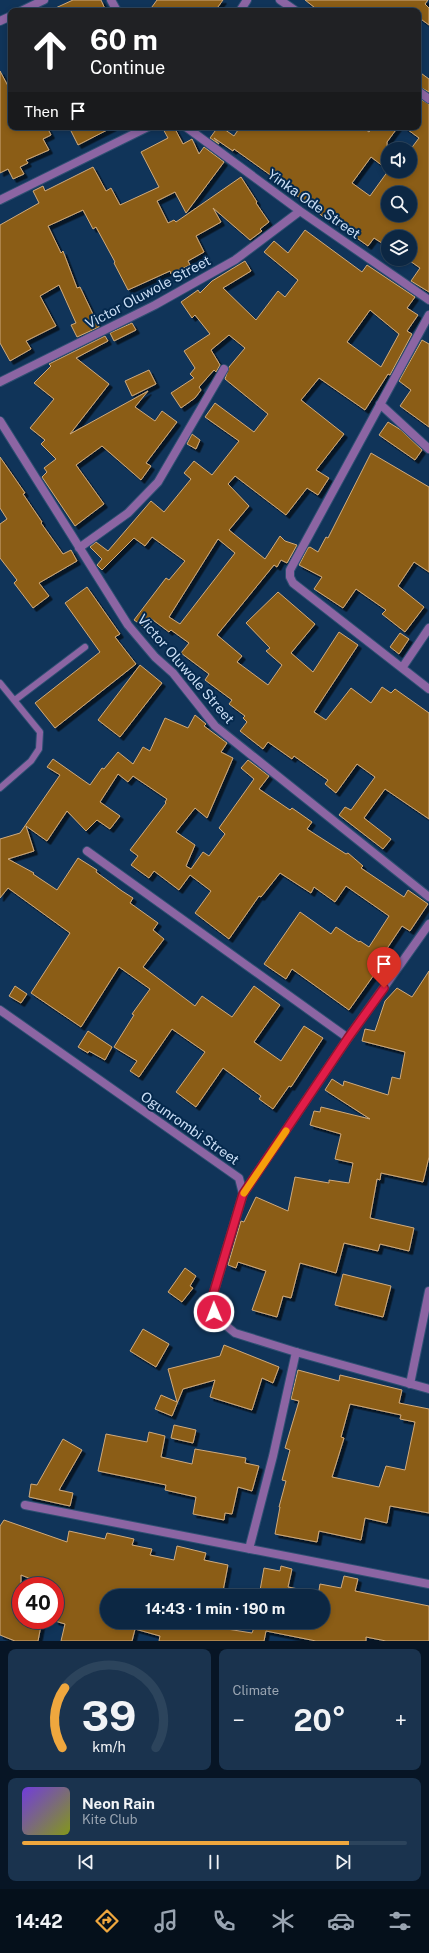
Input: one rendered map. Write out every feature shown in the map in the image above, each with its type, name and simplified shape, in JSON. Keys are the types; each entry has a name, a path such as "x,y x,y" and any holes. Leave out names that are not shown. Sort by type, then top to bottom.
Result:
{"street":[{"path":"27,8 44,0"},
{"path":"280,0 292,8"},
{"path":"0,200 142,130"},
{"name":"Yinka Ode Street","path":"190,130 300,211 429,300"},
{"name":"Victor Oluwole Street","path":"0,382 155,305 235,260 300,211"},
{"path":"429,315 290,570 290,577 293,583 429,689"},
{"path":"79,548 128,514 158,482 224,370"},
{"path":"380,404 429,449"},
{"name":"Victor Oluwole Street","path":"0,421 128,625 155,657 173,673 215,726 429,897"},
{"path":"402,668 429,628"},
{"path":"88,851 348,1038"},
{"path":"429,924 348,1038 243,1194 212,1298 214,1312 224,1324 236,1333 296,1352 429,1389"},
{"name":"Ogunrombi Street","path":"0,1010 239,1178 243,1194"},
{"path":"410,1384 429,1291"},
{"path":"249,1549 273,1456 296,1352"},
{"path":"25,1505 429,1584"}],"lane":[{"path":"15,700 85,647"},
{"path":"0,683 40,732 39,749 31,761 0,788"}],"building":[{"path":"73,0 101,0 105,8 56,8"},
{"path":"157,0 223,0 217,8 151,8"},
{"path":"305,0 428,0 425,4 429,8 429,25 421,19 421,8 315,8"},
{"path":"0,71 8,86 8,130 48,130 51,135 43,139 49,150 26,160 28,163 20,167 24,174 13,179 8,169 0,173"},
{"path":"421,73 429,79 429,92 421,88"},
{"path":"421,100 429,104 429,292 411,281 420,268 417,266 417,230 381,230 381,242 374,238 368,246 330,219 329,221 304,200 289,191 290,189 234,149 233,151 214,138 219,144 210,138 216,130 225,130 234,136 238,130 366,130 369,132 371,130 396,130 387,142 381,142 381,165 371,157 352,183 370,196 383,178 417,178 416,142 419,138 408,130 421,130"},
{"path":"70,130 107,130 78,145"},
{"path":"164,130 176,130 183,144 192,139 199,154 204,147 224,162 186,213 175,192 157,201 168,223 174,220 176,222 241,177 269,222 260,229 262,231 250,240 213,208 221,222 196,236 204,252 188,261 190,265 171,274 170,271 128,290 96,227 93,229 83,210 48,226 61,253 63,251 77,288 80,287 99,327 77,337 71,325 76,323 59,285 40,296 56,326 26,341 31,349 10,361 0,343 0,225 39,203 33,191 43,186 45,191 93,167 106,191 111,188 120,205 159,187 141,152 168,138"},
{"path":"305,230 362,272 367,265 415,297 407,308 418,315 407,331 412,334 390,375 388,374 365,410 319,378 301,400 344,434 316,470 329,478 318,495 307,488 286,515 235,476 228,484 249,506 229,530 265,559 280,536 285,541 297,545 287,563 281,560 277,567 274,565 217,635 242,656 237,662 268,685 282,665 266,651 270,648 246,623 278,592 315,624 291,653 313,672 339,632 358,645 314,712 326,720 351,688 371,703 382,687 391,693 395,689 429,713 429,819 385,789 364,818 391,839 383,849 339,815 345,807 351,810 375,777 357,764 336,793 325,784 328,780 294,756 292,759 268,742 263,749 240,731 247,722 243,718 245,716 229,704 232,700 205,680 209,674 181,653 189,643 171,630 169,632 149,617 143,626 134,620 166,578 169,580 185,561 152,537 145,546 134,538 102,570 97,565 102,559 90,547 96,542 108,551 151,501 164,512 191,479 184,473 194,461 212,475 239,441 205,417 215,403 254,432 268,414 225,379 229,367 245,348 229,335 211,350 220,365 216,372 214,370 199,387 201,390 195,398 181,408 171,393 194,378 190,374 195,368 184,351 210,334 195,315 192,318 181,302 198,290 200,293 212,281 245,261 251,271 223,288 256,320 278,291 285,297 298,280 264,252 274,241 288,253","holes":["370,310 399,334 381,367 347,342","218,539 235,553 180,624 169,617"]},
{"path":"132,323 136,330 114,341 110,333"},
{"path":"105,336 108,341 76,358 109,384 70,434 148,391 135,407 155,421 162,411 177,422 146,463 151,466 141,480 102,446 76,465 104,504 75,526 42,477 47,472 44,468 56,459 41,444 45,440 30,428 54,399 34,383 51,366 49,364"},
{"path":"422,340 429,344 429,427 400,406 411,390 399,381"},
{"path":"149,370 156,384 132,396 125,381"},
{"path":"388,422 401,430 422,450 415,460 379,435"},
{"path":"192,434 200,440 196,449 187,444"},
{"path":"371,453 429,487 429,572 414,562 398,586 424,607 405,632 382,614 386,610 356,589 343,608 314,589 322,577 299,565 308,548 310,547 318,552 326,537 328,538"},
{"path":"0,457 25,493 23,494 42,522 41,523 63,554 71,550 77,561 39,583 49,596 33,608 14,583 17,580 0,558 0,524 7,519 0,508"},
{"path":"87,587 120,634 115,637 136,664 55,728 35,703 100,652 65,603"},
{"path":"400,633 409,639 399,654 390,647"},
{"path":"140,665 162,683 120,737 98,720"},
{"path":"195,715 206,724 204,726 227,743 221,752 233,758 207,818 195,808 176,832 195,845 186,866 191,869 203,852 209,856 225,834 219,828 254,779 241,768 248,760 269,776 259,789 290,810 292,808 312,822 307,829 346,854 348,853 363,866 361,868 404,897 408,890 428,904 410,931 402,926 382,956 384,957 375,971 376,972 349,1010 292,969 286,979 264,964 300,912 331,934 336,927 369,947 389,916 346,886 335,902 314,887 311,893 280,873 261,897 259,896 229,939 195,913 211,891 190,875 179,890 154,871 149,878 131,865 138,856 130,850 166,803 165,802 167,799 133,776 128,782 118,774 100,802 120,816 110,829 97,820 86,831 67,811 47,841 26,826 34,851 8,859 34,873 33,874 57,890 78,858 97,870 96,872 133,898 130,903 158,923 153,930 164,939 143,967 195,1006 202,996 232,1017 254,986 280,1005 254,1042 281,1061 304,1026 323,1038 291,1087 289,1086 273,1109 259,1099 261,1096 223,1068 196,1107 176,1092 205,1052 172,1029 139,1077 130,1071 137,1061 114,1047 134,1015 132,1014 150,989 119,967 81,1027 31,993 70,933 8,888 0,898 0,839 20,833 60,775 47,767 53,759 90,785 102,768 104,769 118,752 133,764 143,747 150,751 165,718 188,728"},
{"path":"429,971 429,1157 423,1182 381,1173 380,1180 377,1179 370,1218 414,1228 409,1251 380,1244 378,1251 344,1243 336,1273 300,1263 291,1298 283,1296 277,1317 252,1310 266,1271 238,1262 236,1268 228,1265 241,1221 244,1222 256,1197 288,1211 295,1177 329,1183 329,1180 349,1183 353,1163 335,1159 341,1134 310,1125 314,1111 320,1112 321,1107 370,1119 325,1090 332,1079 343,1086 344,1081 388,1095 392,1077 400,1079 405,1052 362,1041 365,1029 375,1031 385,1001 397,988 412,997"},
{"path":"15,986 27,994 21,1003 9,996"},
{"path":"88,1031 112,1047 105,1060 78,1047"},
{"path":"185,1268 196,1276 190,1286 193,1288 182,1302 168,1292"},
{"path":"343,1274 391,1286 383,1317 335,1305"},
{"path":"143,1329 169,1344 156,1367 130,1351"},
{"path":"224,1345 279,1367 273,1383 262,1378 252,1410 210,1397 215,1380 183,1389 172,1416 155,1409 161,1395 177,1402 168,1369 220,1356"},
{"path":"298,1370 339,1381 340,1375 402,1390 399,1403 429,1409 429,1513 390,1506 387,1523 365,1518 361,1540 319,1531 317,1542 275,1534 279,1507 286,1481 282,1480 290,1450 285,1448 299,1401 291,1399","holes":["350,1404 401,1415 400,1419 415,1422 405,1470 386,1466 379,1487 332,1477 344,1438 341,1437"]},
{"path":"174,1425 196,1430 193,1443 171,1438"},
{"path":"149,1432 165,1436 161,1457 192,1464 195,1449 246,1458 245,1463 259,1466 252,1491 238,1487 232,1514 225,1513 224,1520 193,1514 196,1497 165,1490 166,1485 98,1471 106,1434 147,1442"},
{"path":"63,1439 82,1450 59,1490 73,1493 70,1506 29,1497 31,1484 37,1485"},
{"path":"4,1520 67,1542 69,1531 105,1539 107,1533 134,1539 132,1545 152,1549 150,1555 174,1560 177,1546 206,1553 204,1560 228,1565 223,1589 100,1589 100,1629 135,1629 132,1641 61,1641 65,1624 64,1577 26,1577 21,1575 21,1577 12,1577 12,1629 40,1629 38,1641 15,1641 0,1635 0,1526"},
{"path":"281,1566 292,1569 288,1587 298,1589 260,1589 264,1568 280,1571"},
{"path":"344,1576 358,1579 355,1591 429,1606 429,1641 386,1641 366,1637 366,1641 316,1641 266,1631 264,1641 159,1641 160,1636 135,1629 227,1629 252,1633 254,1629 330,1629 330,1589 319,1589 320,1584 341,1588"}],"slow traffic":[{"path":"244,1193 286,1131"}],"route":[{"path":"214,1312 212,1298 243,1194 348,1038 384,988"}]}
